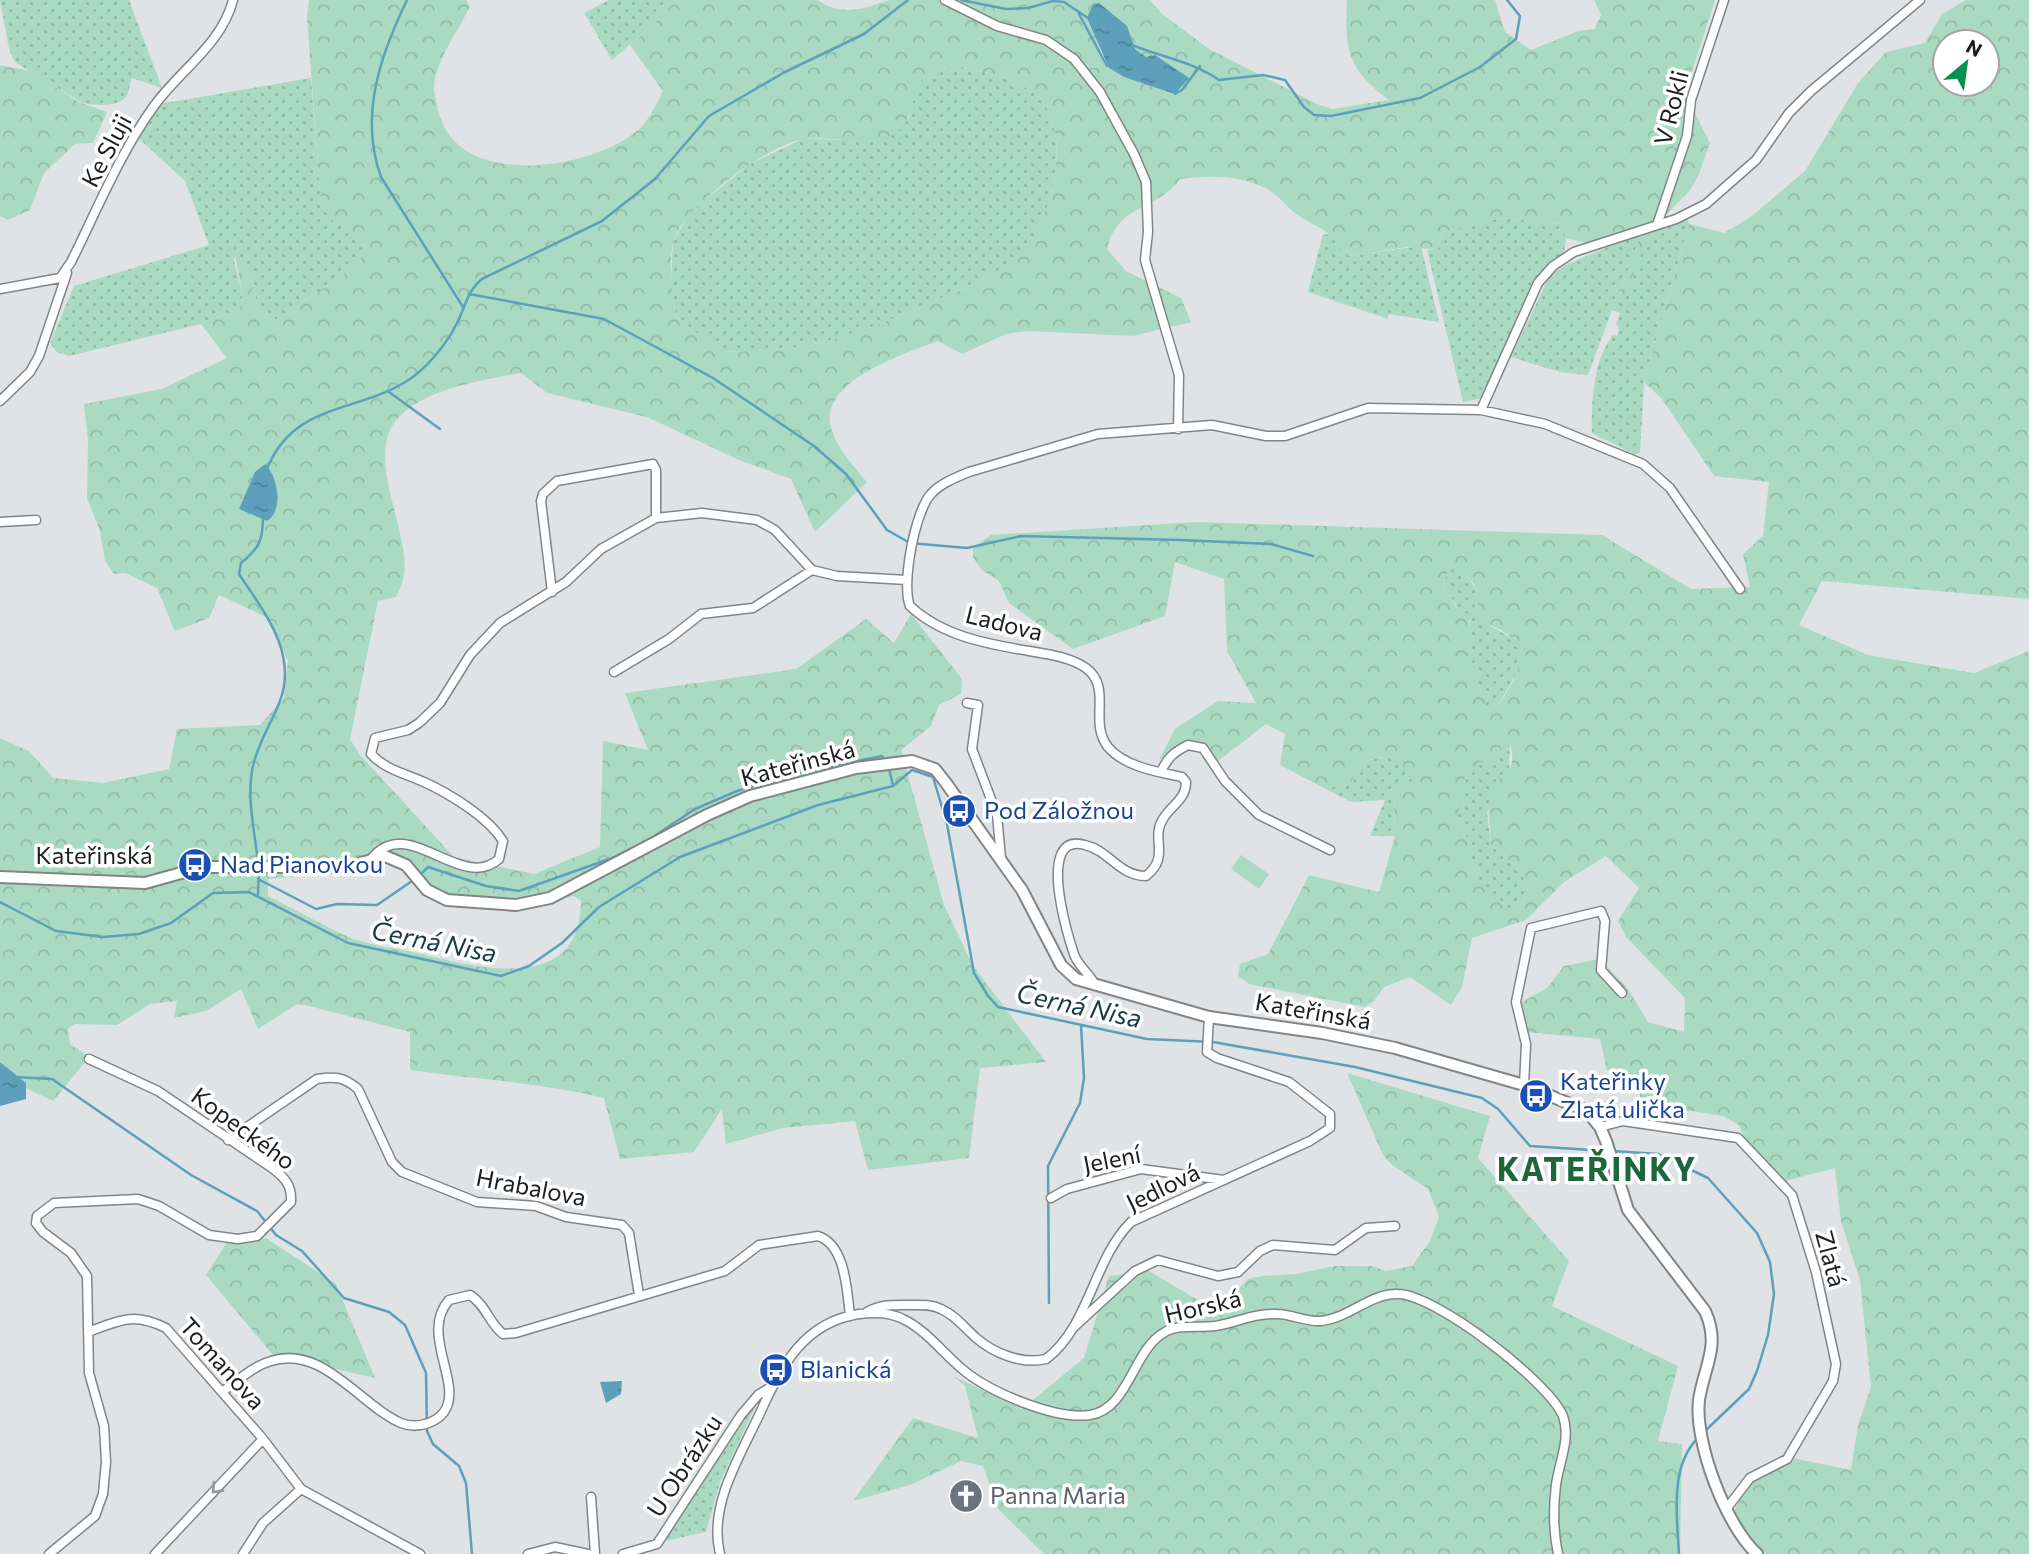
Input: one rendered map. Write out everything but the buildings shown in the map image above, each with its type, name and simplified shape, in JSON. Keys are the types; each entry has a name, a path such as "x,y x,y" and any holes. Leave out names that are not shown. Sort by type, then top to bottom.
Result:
{"street":[{"name":"Ke Sluji","path":"0,289 60,278 71,262 137,132 155,104 213,40 233,0"},
{"path":"945,0 998,26 1046,40 1074,59 1100,92 1140,166 1147,201 1145,260 1180,375 1178,429"},
{"name":"V Rokli","path":"1657,225 1686,136 1691,100 1724,0"},
{"path":"1481,410 1538,283 1553,266 1574,252 1657,225 1706,204 1756,160 1788,113 1811,91 1920,0"},
{"path":"0,401 30,372 39,356 71,262"},
{"name":"Ladova","path":"1095,985 1089,973 1074,958 1055,872 1059,857 1067,848 1081,843 1094,848 1132,876 1146,876 1154,870 1161,852 1159,828 1163,818 1181,799 1187,786 1182,776 1129,761 1108,747 1099,723 1099,685 1087,669 1041,653 967,639 910,606 907,599 907,580 917,517 931,494 968,472 1098,433 1212,425 1266,436 1285,436 1368,408 1481,410 1545,424 1643,464 1670,488 1740,590"},
{"path":"552,592 541,501 543,494 557,481 653,464 656,470 656,518"},
{"path":"372,858 381,848 396,845 435,852 473,869 481,869 499,859 503,842 497,831 440,790 387,768 371,754 371,745 375,738 408,730 419,723 440,702 470,655 500,623 552,592 601,549 656,518 702,513 757,520 775,530 812,570 838,576 907,580"},
{"path":"0,522 36,520"},
{"path":"614,672 669,639 701,614 753,608 812,570"},
{"path":"967,703 978,705 972,749 997,815 1001,858"},
{"path":"1161,772 1167,758 1179,750 1188,745 1203,748 1225,781 1259,815 1330,850"},
{"name":"Kateřinská","path":"0,877 145,883 203,867 348,867 385,856 406,865 427,890 447,900 516,905 550,898 707,815 750,796 856,768 912,761 935,769 1001,858 1061,965 1076,979 1209,1017 1370,1043 1524,1085 1587,1111 1600,1127 1606,1141 1628,1210 1705,1311 1711,1324 1713,1336 1699,1400 1699,1427 1727,1508 1740,1535 1757,1554"},
{"path":"1524,1085 1526,1044 1516,1002 1531,928 1601,911 1605,921 1601,970 1622,992"},
{"name":"Jedlová","path":"864,1314 886,1305 937,1307 948,1312 988,1346 1006,1356 1032,1362 1046,1359 1054,1353 1070,1331 1117,1241 1131,1222 1310,1141 1330,1128 1330,1114 1289,1082 1217,1058 1207,1052 1209,1017"},
{"name":"Kopeckého","path":"49,1554 94,1516 103,1494 104,1426 89,1373 87,1276 83,1266 71,1252 43,1232 36,1223 37,1216 54,1203 138,1199 159,1206 209,1235 238,1239 257,1236 291,1202 292,1189 272,1168 158,1091 89,1059"},
{"name":"Hrabalova","path":"228,1140 317,1079 334,1076 348,1080 358,1089 392,1162 402,1172 477,1202 536,1206 566,1217 622,1225 629,1233 639,1295"},
{"name":"Zlatá","path":"1600,1127 1623,1121 1738,1138 1792,1195 1816,1272 1836,1364 1833,1381 1787,1459 1751,1478 1727,1508"},
{"name":"Jelení","path":"1051,1198 1067,1189 1142,1169 1224,1180"},
{"path":"1070,1331 1135,1271 1158,1260 1217,1276 1238,1272 1260,1251 1273,1245 1335,1250 1366,1228 1395,1226"},
{"path":"222,1392 272,1360 301,1360 329,1371 401,1423 419,1426 436,1419 446,1410 450,1395 439,1350 439,1319 449,1300 470,1295 481,1302 495,1328 503,1334 516,1333 725,1271 759,1245 818,1236 826,1239 834,1248 844,1277 850,1316"},
{"name":"Horská","path":"720,1554 716,1534 719,1507 772,1387 804,1338 824,1325 850,1316 890,1314 906,1320 971,1377 1028,1404 1081,1415 1105,1410 1152,1342 1173,1329 1218,1326 1252,1315 1279,1314 1321,1321 1383,1295 1400,1293 1437,1306 1487,1340 1543,1391 1563,1415 1566,1440 1556,1480 1552,1525 1558,1554"},
{"name":"Tomanova","path":"88,1332 131,1317 149,1320 166,1328 263,1439 301,1489"},
{"name":"U Obrázku","path":"623,1554 657,1544 741,1415 758,1395 772,1387"},
{"path":"155,1554 263,1439"},
{"path":"243,1554 264,1523 301,1489 420,1554"},
{"path":"591,1497 595,1554"},
{"path":"528,1554 555,1547 588,1554"}],"green space":[{"path":"0,0 129,0 162,88 132,78 127,95 119,102 99,105 81,102 15,62 9,49"},
{"path":"309,0 466,0 470,6 443,56 435,77 434,91 438,109 449,135 468,152 494,162 523,165 584,157 611,147 643,125 663,91 630,45 676,0 818,0 835,8 853,10 889,0 1150,0 1161,13 1209,49 1332,109 1389,100 1365,79 1352,57 1348,45 1347,0 1495,0 1505,32 1531,50 1578,31 1595,29 1601,15 1594,0 1715,0 1685,93 1710,143 1691,189 1651,230 1622,302 1617,301 1641,233 1603,247 1566,238 1560,224 1500,218 1442,232 1438,250 1408,247 1349,256 1342,253 1329,234 1299,216 1265,188 1224,177 1180,179 1161,197 1120,223 1112,234 1107,249 1126,271 1181,298 1191,322 1133,336 1027,331 1006,334 962,354 938,341 868,371 838,395 831,410 831,427 837,442 867,482 815,532 791,479 739,460 647,417 547,393 521,373 441,392 404,412 392,426 385,455 389,487 403,547 403,580 396,597 378,601 350,739 360,755 454,857 534,874 600,847 603,741 648,750 625,693 796,669 866,619 894,643 911,614 962,679 961,694 939,705 931,726 901,750 944,905 973,966 1046,1062 980,1068 969,1158 868,1170 855,1121 783,1128 726,1144 722,1109 694,1152 620,1159 604,1098 532,1085 410,1070 410,1032 309,1006 297,1004 258,1029 241,989 206,1011 174,1018 177,1001 150,1004 117,1025 75,1024 68,1028 70,1044 93,1059 86,1061 53,1101 26,1088 26,1083 0,1062 0,738 29,751 53,778 103,783 169,769 177,729 260,725 284,698 288,661 268,618 219,595 209,618 175,631 157,588 125,573 114,574 105,561 100,531 87,498 88,440 84,404 162,389 227,358 201,324 240,308 243,295 233,246 250,273 259,314 274,321 355,267 362,257 365,244 362,240 334,221 321,206 307,17","holes":["1099,46 1135,49 1146,57 1105,65","954,65 1025,87 1047,107 1054,126 1057,148 1055,172 1043,218 1021,252 982,279 916,309 847,335 800,347 727,351 676,317 671,271 673,243 679,229 709,196 749,165 789,143 815,138 861,141 894,134 908,117 922,78","391,862 413,868 426,896 480,908 536,905 573,896 581,900 576,931 564,951 545,963 521,968 495,968 361,941 268,896 268,879 346,872"]},
{"path":"609,0 676,0 657,21 612,60 584,13"},
{"path":"1966,0 2029,0 2029,599 1822,581 1799,625 1868,655 1974,673 2029,651 2029,1554 1766,1554 1744,1532 1734,1513 1744,1493 1757,1479 1792,1458 1851,1470 1858,1425 1871,1387 1860,1280 1841,1221 1835,1168 1785,1181 1745,1139 1739,1125 1723,1116 1692,1111 1638,1110 1642,1083 1607,1070 1600,1039 1526,1032 1522,1002 1547,988 1564,966 1600,959 1628,989 1648,1022 1684,1032 1685,998 1626,937 1618,921 1639,888 1606,856 1564,882 1526,920 1472,938 1462,987 1451,1005 1410,977 1384,987 1374,1001 1365,1007 1249,984 1238,976 1240,964 1268,954 1309,875 1379,892 1395,836 1394,792 1413,780 1388,756 1366,761 1348,785 1324,788 1280,765 1285,734 1266,724 1218,761 1206,746 1194,740 1159,760 1175,729 1218,701 1256,703 1227,651 1224,579 1175,562 1165,616 1073,649 1009,603 999,581 982,570 973,557 973,547 991,535 1196,522 1602,535 1691,589 1750,587 1743,554 1763,536 1769,482 1714,476 1662,399 1644,382 1689,224 1724,233 1752,216 1805,171 1858,83 1886,52 1925,43 1931,33 1931,98 2001,98 2001,28 1934,28 1942,14","holes":["1449,568 1473,582 1480,619 1504,632 1518,649 1518,668 1497,707 1487,706 1467,656 1470,616 1456,607 1443,585","1503,744 1510,744 1512,763 1492,788 1489,814 1491,845 1516,867 1528,882 1525,900 1520,907 1512,911 1480,881 1471,859 1471,844 1457,821 1465,778 1480,762 1493,766 1497,763"]},
{"path":"0,65 31,71 79,102 107,112 93,143 75,144 44,173 30,210 8,220 0,216"},
{"path":"954,65 995,75 1025,87 1047,107 1054,126 1057,148 1050,196 1043,219 1021,253 1003,268 916,309 847,335 800,347 727,351 676,317 671,281 673,241 691,211 750,164 802,139 869,140 909,117 913,98 922,78"},
{"path":"311,78 321,206 334,222 363,239 365,251 355,267 274,321 259,314 250,273 233,257 243,295 240,308 201,324 69,356 57,352 50,343 74,286 209,245 185,181 138,138 159,104"},
{"path":"1500,218 1560,224 1566,238 1564,254 1534,281 1483,398 1463,402 1427,250 1438,249 1442,232"},
{"path":"1687,218 1689,224 1644,382 1640,452 1636,455 1592,433 1593,396 1601,355 1612,335 1617,336 1619,328 1616,324 1620,313 1612,310 1588,375 1560,372 1511,357 1549,277 1564,266 1642,232 1617,300 1651,230"},
{"path":"1323,234 1334,235 1349,256 1421,246 1439,322 1389,314 1388,319 1308,292"},
{"path":"1449,567 1472,582 1477,594 1478,609 1490,626 1514,639 1522,657 1516,674 1497,707 1487,707 1467,656 1467,632 1471,620 1457,607 1443,585"},
{"path":"1503,744 1510,744 1509,772 1502,775 1487,813 1491,845 1516,867 1528,882 1525,900 1520,907 1512,911 1480,882 1471,859 1471,844 1457,821 1461,791 1468,773 1474,765 1499,756"},
{"path":"1388,756 1414,780 1394,792 1395,836 1370,836 1385,800 1351,802 1324,788 1348,785 1366,761"},
{"path":"1241,855 1269,874 1259,889 1231,869"},
{"path":"1347,1073 1490,1116 1478,1158 1569,1261 1552,1306 1678,1366 1658,1441 1682,1444 1680,1554 1044,1554 998,1509 983,1466 961,1461 910,1485 853,1501 913,1418 978,1438 965,1386 953,1376 1022,1409 1084,1358 1109,1276 1149,1271 1208,1306 1233,1294 1248,1279 1262,1276 1296,1274 1335,1266 1372,1266 1386,1271 1412,1266 1430,1241 1439,1217 1428,1189 1392,1165 1383,1155"},
{"path":"266,1238 336,1284 375,1378 273,1355 206,1275 227,1242 247,1243"},
{"path":"760,1396 720,1482 706,1532 665,1541 669,1527"}],"water":[{"path":"1099,3 1127,26 1135,49 1146,57 1155,55 1189,78 1175,94 1124,77 1109,68 1087,18 1093,4"},
{"path":"265,464 270,469 277,493 276,510 267,521 239,509 255,472"},
{"path":"0,1062 26,1083 26,1099 0,1106"},
{"path":"622,1381 621,1394 606,1403 600,1382"}],"waterway":[{"path":"407,0 388,43 376,87 372,109 375,154 381,177 463,307"},
{"path":"267,469 278,448 293,432 309,421 387,391 421,370 447,340 470,294 482,279 602,221 655,179 709,116 785,72 864,34 908,0"},
{"path":"961,0 1006,9 1028,8 1053,1 1064,2 1088,18"},
{"path":"1132,45 1188,64 1219,80 1263,75 1285,80 1304,107 1314,115 1331,116 1420,98 1480,67 1516,39 1520,16 1507,0"},
{"path":"1079,14 1107,66"},
{"path":"1175,94 1182,90 1200,66"},
{"path":"469,294 604,319 713,378 814,446 846,474 887,530 910,543 967,548 1021,536 1180,540 1271,544 1313,556"},
{"path":"389,392 440,429"},
{"path":"258,863 251,778 258,749 280,701 285,666 276,634 239,574 241,563 259,543 263,517"},
{"path":"420,875 428,867 486,886 519,891 612,858 650,839 695,809 737,791 797,773 882,756 887,762"},
{"path":"889,768 893,786"},
{"name":"Černá Nisa","path":"0,902 56,931 103,937 139,934 171,923 213,893 249,892 348,943 501,976 529,966 562,943 599,907 680,857 818,805 893,786 912,770 933,777 947,824 974,973 998,1007 1147,1039 1213,1042 1355,1067 1482,1098 1498,1109 1530,1146 1607,1151"},
{"path":"258,894 259,870"},
{"path":"260,880 316,909 337,904 377,905 415,879"},
{"path":"1049,1303 1048,1166 1080,1103 1084,1078 1081,1025"},
{"path":"15,1077 52,1079 191,1175 257,1211 276,1235 302,1251 344,1298 389,1312 405,1325 426,1373 427,1431 433,1444 459,1466 466,1483 472,1554"},
{"name":"Černá Nisa","path":"1613,1151 1658,1154 1708,1178 1757,1233 1770,1262 1774,1294 1768,1335 1757,1371 1749,1389 1704,1432"},
{"name":"Černá Nisa","path":"1679,1554 1679,1477 1689,1449 1699,1437"}],"place":[{"name":"Pod Záložnou","path":"959,811"},
{"name":"Nad Pianovkou","path":"195,865"},
{"name":"Kateřinky Zlatá ulička","path":"1536,1096"},
{"name":"Blanická","path":"776,1370"},
{"name":"Panna Maria","path":"966,1496"}],"district":[{"name":"KATEŘINKY","path":"1597,1170"}]}
